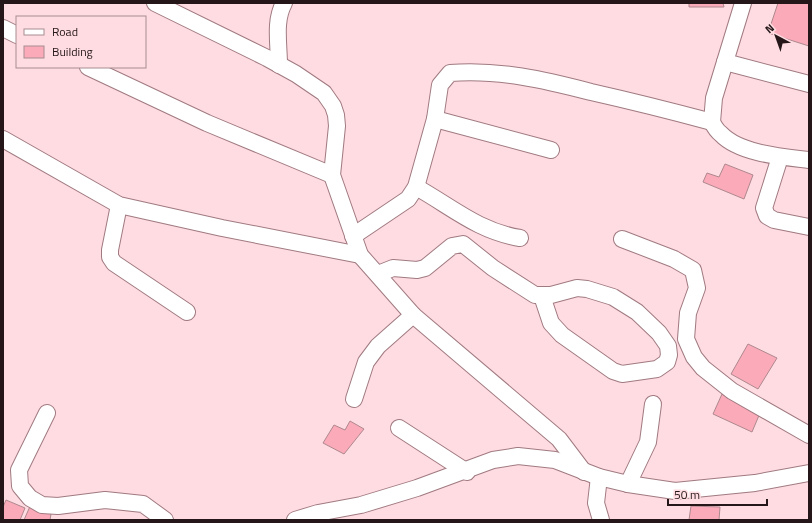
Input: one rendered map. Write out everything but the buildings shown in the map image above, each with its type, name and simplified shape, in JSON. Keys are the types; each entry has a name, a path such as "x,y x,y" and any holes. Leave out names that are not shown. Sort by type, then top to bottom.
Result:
{"street":[{"path":"155,3 279,65 324,93 333,106 337,126 332,175 360,255 413,315 559,439 592,474 596,503 601,520"},
{"path":"279,65 277,24 284,3"},
{"path":"743,3 714,98 712,122 721,135 740,146 765,155 809,160"},
{"path":"3,28 16,34"},
{"path":"725,62 809,84"},
{"path":"90,68 207,124 332,175"},
{"path":"353,236 408,199 416,188 435,119 440,85 450,73 465,72 504,74 552,82 712,122"},
{"path":"435,119 551,150"},
{"path":"3,139 119,205 222,228 360,255"},
{"path":"780,157 764,208 767,216 774,220 809,227"},
{"path":"416,188 483,228 501,235 520,238"},
{"path":"119,205 110,257 114,263 187,312"},
{"path":"622,239 674,259 693,270 697,288 688,313 686,339 694,356 702,368 732,391 809,435"},
{"path":"378,274 393,268 417,270 425,268 452,246 463,244 493,268 535,295 542,296 578,288 613,297 637,312 659,333 668,346 669,355 667,362 657,369 622,374 613,371 562,335 551,323 542,296"},
{"path":"354,399 366,362 378,346 413,315"},
{"path":"628,484 648,442 653,404"},
{"path":"47,413 19,470 20,486 30,498 42,505 58,506 105,500 143,504 166,520"},
{"path":"399,428 467,472"},
{"path":"295,520 318,513 361,505 467,472 493,460 518,456 555,460 592,474 628,484 675,491 755,483 809,473"}]}
